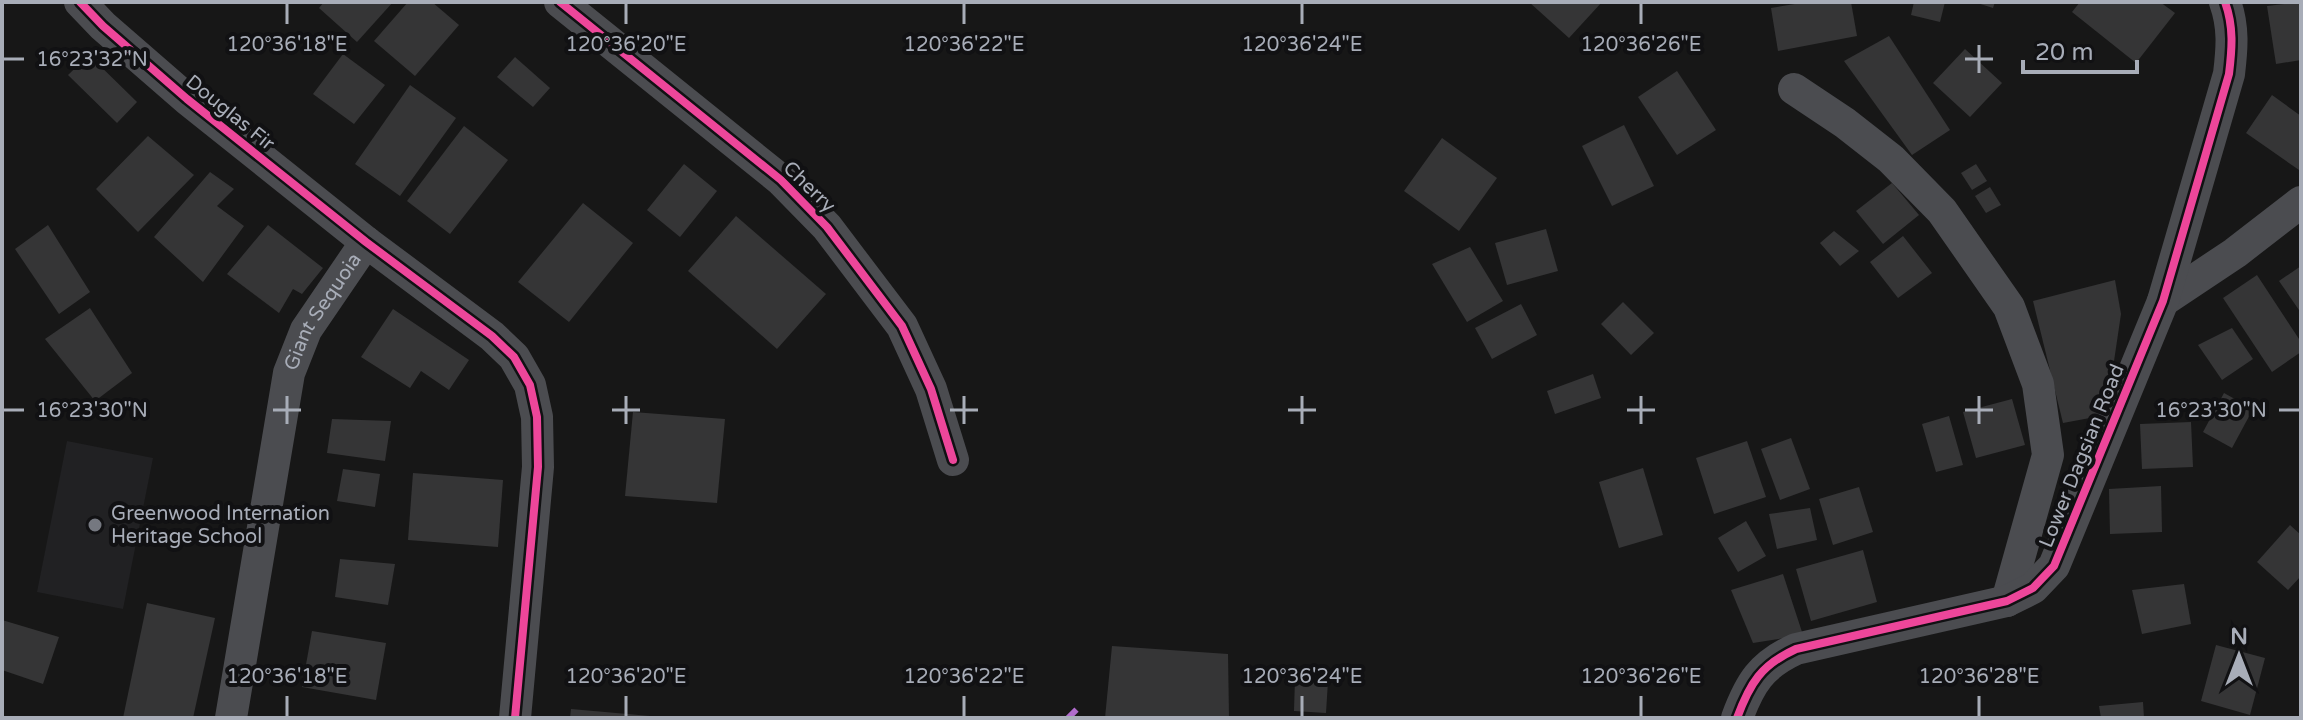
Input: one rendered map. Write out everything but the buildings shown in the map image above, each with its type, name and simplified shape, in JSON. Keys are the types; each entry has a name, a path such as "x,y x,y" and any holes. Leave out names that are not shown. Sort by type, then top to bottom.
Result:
{"street":[{"name":"Douglas Fir","path":"80,2 187,99 366,242 492,336 514,357 530,385 537,417 538,467 515,718"},
{"name":"Cherry","path":"560,2 781,180 827,227 902,326 931,389 953,460"},
{"name":"Lower Dagsian Road","path":"1737,718 1756,677 1774,659 1796,649 2007,601 2033,588 2054,566 2163,301 2229,74 2233,46 2225,2"},
{"path":"1794,89 1891,159 1942,211 2009,307 2038,384 2048,455 2007,601"},
{"path":"2163,301 2235,253 2301,202"},
{"name":"Giant Sequoia","path":"231,718 289,373 306,330 366,242"}],"shaded area":[{"name":"Greenwood Internation Heritage School","path":"67,441 153,458 123,609 37,592"}],"marked path":[{"path":"1068,718 1079,707"}],"cycle path":[{"path":"80,2 187,99 366,242 492,336 514,357 530,385 537,417 538,467 515,718"},
{"path":"560,2 781,180 827,227 902,326 931,389 953,460"},
{"path":"1737,718 1758,676 1796,649 2007,601 2033,588 2054,566 2163,301 2229,74 2231,29 2225,2"}],"place":[{"name":"Greenwood Internation Heritage School","path":"95,525"}]}
